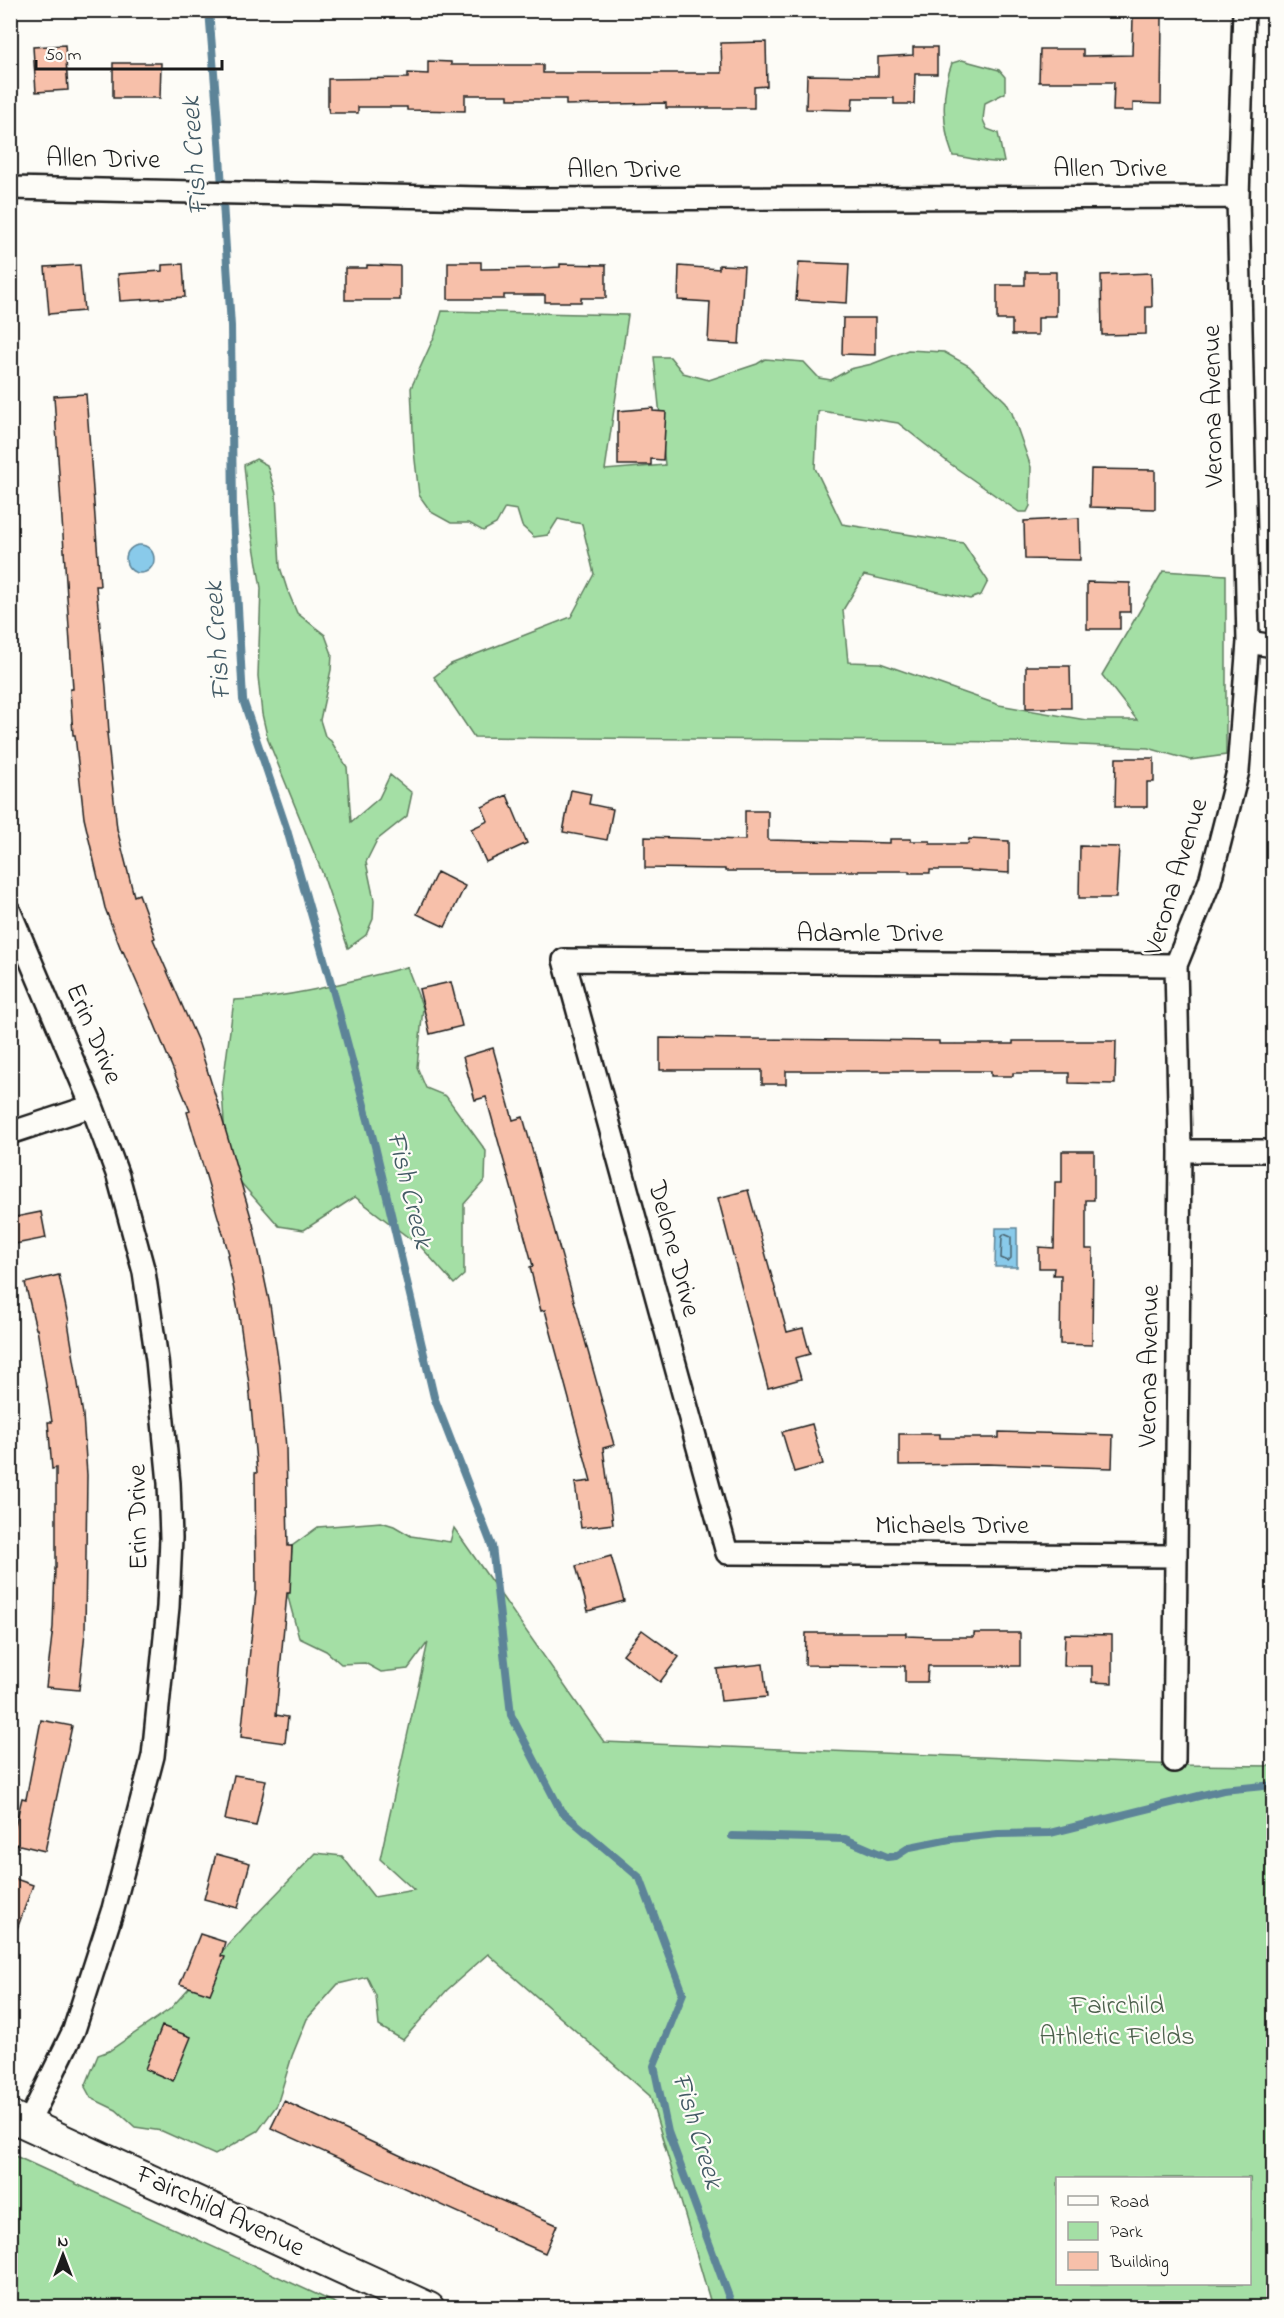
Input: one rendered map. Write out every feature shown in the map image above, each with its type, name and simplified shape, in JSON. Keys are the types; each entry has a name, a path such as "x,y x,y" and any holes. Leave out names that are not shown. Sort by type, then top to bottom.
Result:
{"main road":[{"name":"Fairchild Avenue","path":"19,2120 429,2307"}],"street":[{"name":"Verona Avenue","path":"1174,1761 1180,1150 1176,965 1210,881 1239,771 1248,642 1239,197 1244,10"},
{"name":"Allen Drive","path":"10,188 523,198 1239,197"},
{"path":"1248,642 1274,646"},
{"name":"Erin Drive","path":"10,912 92,1106 118,1176 144,1272 157,1360 171,1538 168,1607 153,1756 113,1909 74,2030 19,2120"},
{"name":"Adamle Drive","path":"564,960 1176,965"},
{"name":"Delone Drive","path":"564,960 727,1553"},
{"path":"10,1133 92,1106"},
{"path":"1180,1150 1274,1151"},
{"name":"Michaels Drive","path":"727,1553 1176,1556"}],"green space":[{"path":"962,60 999,70 1005,77 1005,93 985,103 983,120 987,129 998,133 1004,162 953,156 945,122 946,86 952,63"},
{"path":"442,311 628,315 605,470 665,465 654,357 670,357 683,373 709,380 757,364 765,359 804,362 819,378 831,380 850,369 872,364 908,350 944,352 969,366 1006,402 1012,413 1031,467 1030,506 1027,512 1019,512 949,463 898,423 818,412 815,468 842,524 963,543 988,581 981,595 970,599 864,575 843,610 848,662 880,663 999,705 1086,720 1137,720 1102,675 1163,571 1226,575 1226,755 1190,760 1148,748 1012,742 474,737 434,677 451,664 571,617 594,574 582,524 558,519 548,535 534,537 522,526 517,510 505,508 496,524 483,531 469,523 451,523 431,512 419,495 411,388 435,335"},
{"path":"256,459 267,465 276,494 280,567 287,589 297,613 325,635 332,654 331,670 320,720 325,736 331,741 347,767 351,822 379,798 390,775 412,793 407,816 377,840 366,862 374,900 373,919 366,935 348,948 322,872 268,740 262,714 258,676 261,588 249,516 244,465"},
{"path":"407,967 423,1008 417,1067 426,1088 446,1096 486,1151 485,1180 464,1204 464,1275 454,1284 422,1248 355,1197 304,1230 279,1226 227,1167 222,1091 234,1000 300,992"},
{"name":"Fairchild Athletic Fields","path":"381,1522 394,1526 411,1536 450,1542 454,1528 604,1742 1180,1765 1273,1766 1273,2307 712,2307 650,2096 488,1954 447,1990 403,2040 379,2026 376,1996 367,1977 338,1984 307,2019 292,2056 277,2105 258,2131 215,2155 162,2131 135,2127 116,2110 91,2098 85,2087 98,2055 109,2051 170,2009 246,1925 316,1853 342,1856 374,1897 414,1890 380,1859 428,1642 408,1669 381,1672 365,1663 341,1664 326,1651 299,1638 288,1597 292,1546 318,1527"},
{"path":"11,2154 344,2307 11,2307"}],"water":[{"path":"140,545 150,549 154,559 150,569 140,573 130,569 126,559 130,549"},
{"path":"996,1228 1017,1228 1017,1267 995,1267"}],"building":[{"path":"1133,17 1162,17 1161,104 1133,103 1133,111 1113,111 1114,82 1039,82 1040,49 1083,49 1083,56 1132,55"},
{"path":"766,42 767,86 754,87 754,108 666,108 666,103 566,105 566,99 508,99 508,95 465,95 465,111 407,110 407,107 358,107 358,113 329,113 328,108 328,79 408,78 408,73 428,74 428,61 451,62 451,65 543,65 543,73 722,73 721,43"},
{"path":"65,45 68,90 36,92 33,47"},
{"path":"913,47 937,47 937,74 915,74 914,104 894,104 894,98 853,98 852,110 806,109 807,75 878,76 878,57 913,55"},
{"path":"113,63 161,63 160,98 113,98"},
{"path":"448,262 481,262 481,269 560,267 560,264 606,265 606,298 581,298 581,302 545,302 545,295 504,295 504,299 448,299"},
{"path":"799,262 849,264 847,303 796,300"},
{"path":"183,264 185,297 120,301 118,274 162,271 162,265"},
{"path":"80,265 84,311 49,314 45,267"},
{"path":"367,265 400,266 400,300 345,300 345,268 367,268"},
{"path":"719,265 744,266 739,344 708,342 710,302 678,300 679,266 719,269"},
{"path":"1025,272 1056,272 1056,316 1038,318 1038,335 1012,335 1012,320 997,320 997,285 1025,285"},
{"path":"1151,273 1152,307 1146,307 1146,334 1102,335 1101,275"},
{"path":"843,318 875,318 875,355 842,354"},
{"path":"86,394 100,586 96,586 117,829 134,896 139,894 155,938 153,939 199,1044 217,1101 253,1224 270,1305 279,1366 286,1448 288,1546 292,1546 290,1593 287,1593 276,1715 288,1717 285,1743 241,1737 256,1592 255,1473 257,1473 249,1384 227,1255 229,1254 187,1112 190,1111 105,908 84,818 75,735 73,735 70,689 73,689 54,396"},
{"path":"653,408 653,411 666,412 663,460 651,459 651,465 618,465 618,411"},
{"path":"1091,469 1155,470 1155,509 1090,507"},
{"path":"1079,518 1080,560 1025,559 1024,521"},
{"path":"1087,582 1130,583 1130,612 1120,612 1120,629 1087,629"},
{"path":"1026,666 1070,666 1071,708 1026,708"},
{"path":"1116,758 1154,758 1154,782 1147,782 1147,807 1115,807"},
{"path":"571,790 591,794 589,804 613,809 607,840 563,832"},
{"path":"507,795 527,843 486,862 471,829 488,821 482,807"},
{"path":"745,811 768,811 768,840 890,843 890,839 911,839 911,841 930,841 930,844 968,844 969,839 1009,841 1009,873 960,870 909,873 909,871 725,871 725,869 645,868 645,837 745,840"},
{"path":"1080,846 1119,847 1116,898 1079,898"},
{"path":"437,872 465,886 445,927 417,914"},
{"path":"451,982 462,1026 430,1034 419,989"},
{"path":"660,1038 939,1041 939,1044 1116,1041 1115,1084 1069,1083 1069,1073 1013,1073 1013,1076 991,1076 991,1071 786,1071 786,1084 762,1084 762,1070 660,1070"},
{"path":"493,1048 513,1120 523,1117 614,1445 603,1448 613,1524 581,1528 575,1483 591,1481 545,1310 541,1311 530,1267 533,1266 486,1097 475,1100 463,1057"},
{"path":"1062,1151 1094,1151 1094,1200 1086,1200 1086,1249 1093,1249 1092,1345 1060,1344 1061,1275 1053,1275 1054,1268 1039,1268 1039,1247 1054,1248 1055,1182 1062,1182"},
{"path":"748,1190 787,1332 803,1328 810,1354 795,1358 801,1379 768,1388 718,1198"},
{"path":"41,1212 46,1238 10,1245 10,1218"},
{"path":"59,1275 69,1322 83,1415 87,1475 85,1632 79,1690 46,1687 53,1627 56,1568 56,1468 52,1469 48,1422 52,1422 37,1329 25,1283"},
{"path":"812,1424 823,1464 794,1472 782,1432"},
{"path":"999,1432 1113,1435 1112,1468 987,1464 899,1465 899,1434 940,1434 940,1438 999,1438"},
{"path":"611,1556 624,1601 588,1611 576,1566"},
{"path":"642,1630 679,1657 660,1682 623,1654"},
{"path":"806,1633 906,1633 906,1636 974,1637 974,1633 1020,1633 1020,1666 928,1666 927,1682 905,1682 905,1666 805,1665"},
{"path":"1065,1634 1112,1635 1112,1683 1092,1682 1092,1666 1064,1666"},
{"path":"763,1664 767,1697 721,1701 717,1669"},
{"path":"41,1720 72,1726 45,1851 11,1843 22,1798 26,1799"},
{"path":"234,1775 266,1780 256,1826 225,1820"},
{"path":"216,1854 250,1863 238,1908 204,1899"},
{"path":"10,1877 33,1885 13,1940 10,1939"},
{"path":"200,1934 225,1942 221,1956 225,1957 210,1994 180,1984"},
{"path":"162,2026 191,2037 173,2081 145,2069"},
{"path":"284,2101 557,2225 545,2253 271,2128"}],"waterway":[{"name":"Fish Creek","path":"209,10 231,326 233,516 243,700 287,830 333,990 375,1146 434,1397 492,1546 511,1715 561,1811 640,1878 683,1993 654,2066 668,2132 733,2308"},
{"path":"732,1836 845,1839 887,1857 896,1856 910,1847 950,1839 998,1834 1050,1833 1223,1790 1274,1785"}]}
